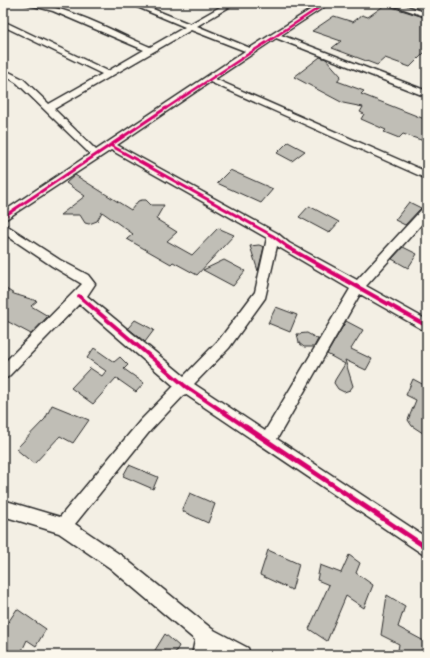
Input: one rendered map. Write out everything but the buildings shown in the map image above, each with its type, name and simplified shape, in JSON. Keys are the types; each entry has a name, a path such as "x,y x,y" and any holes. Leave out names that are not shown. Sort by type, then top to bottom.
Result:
{"street":[{"path":"26,3 41,4 56,9 151,50"},
{"path":"132,3 193,26 251,51"},
{"path":"49,108 232,3"},
{"path":"3,217 275,35 326,3"},
{"path":"391,3 427,15"},
{"path":"3,23 109,74"},
{"path":"275,35 427,94"},
{"path":"3,71 20,81 96,154"},
{"path":"209,79 427,176"},
{"path":"110,145 273,236 285,246 427,326"},
{"path":"267,441 358,287 427,210"},
{"path":"3,227 88,282 88,286 79,296 4,372"},
{"path":"63,526 145,426 224,344 261,294 273,236"},
{"path":"79,296 185,386 427,548"},
{"path":"3,508 63,526 116,562 205,636 241,655"},
{"path":"201,655 205,636"}],"cycle path":[{"path":"3,217 275,35 326,3"},
{"path":"110,145 273,236 285,246 427,326"},
{"path":"79,296 185,386 427,548"}]}
